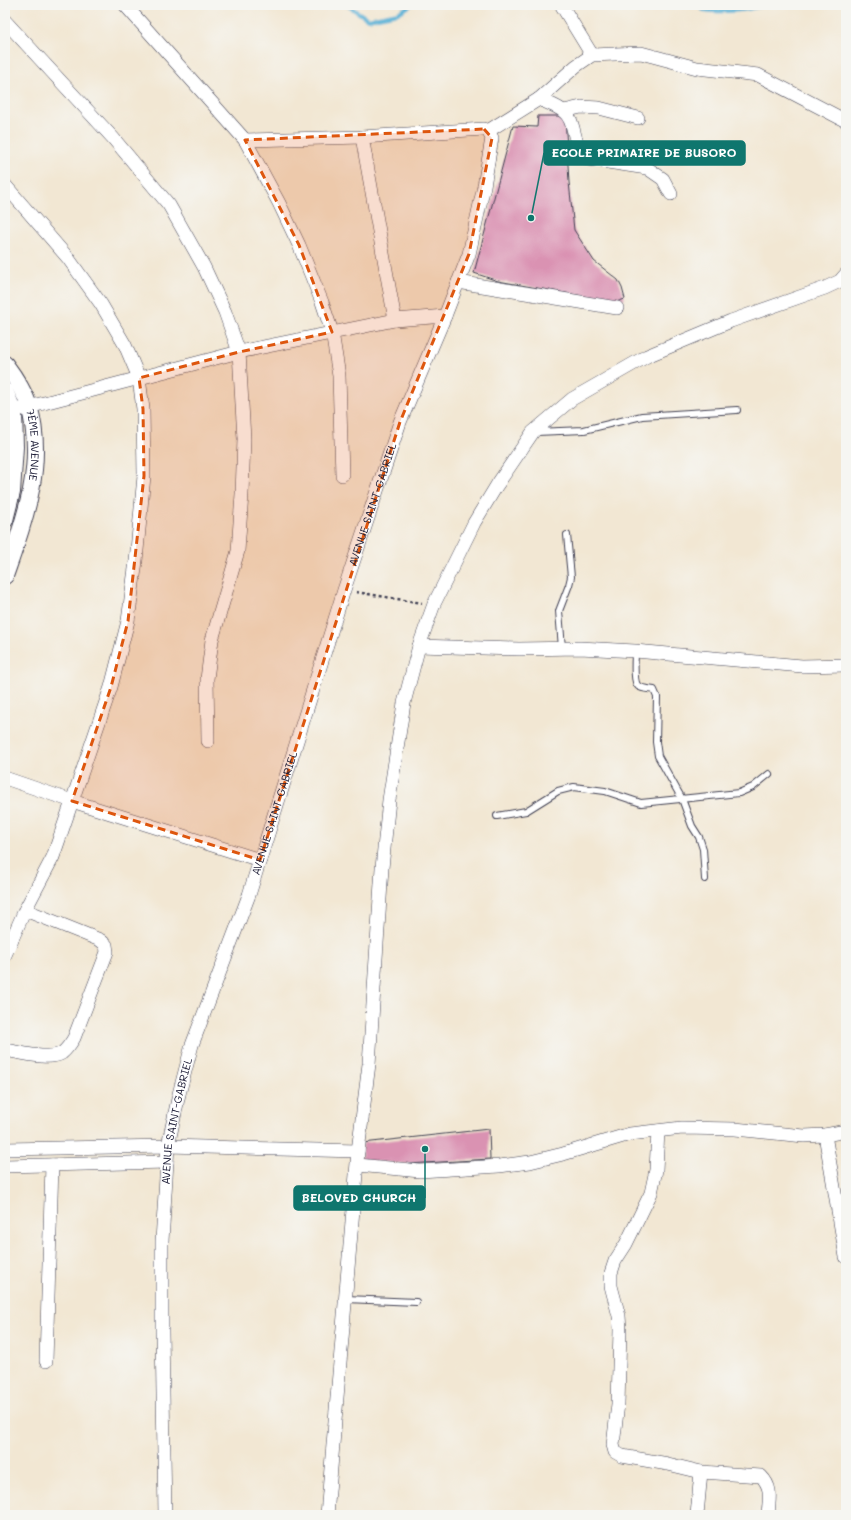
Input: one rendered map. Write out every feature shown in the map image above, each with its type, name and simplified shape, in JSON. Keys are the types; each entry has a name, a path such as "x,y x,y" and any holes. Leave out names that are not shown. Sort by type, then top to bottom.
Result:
{"street":[{"path":"125,5 245,140 279,203 299,245 322,302 332,332 339,376 342,475"},
{"path":"562,6 592,56"},
{"path":"5,21 113,138 170,205 204,267 225,312 239,352 244,439 238,551 212,640 207,679 208,741"},
{"path":"245,140 362,137 484,129 488,131 539,99 576,66 592,56 641,53 697,68 758,75 846,121"},
{"path":"539,99 564,111 569,119 578,148 582,155 588,159 647,168 663,179 671,194"},
{"path":"564,111 581,107 600,108 638,118"},
{"name":"AVENUE SAINT-GABRIEL","path":"165,1515 162,1264 168,1146 179,1094 192,1045 260,860 280,791 344,590 400,422 445,316 469,254 484,186 492,138 488,131"},
{"path":"362,137 395,320"},
{"path":"5,185 68,258 101,304 125,345 139,378 143,409 144,476 136,561 128,621 111,687 53,857 25,910 5,955"},
{"path":"327,1515 358,1151 369,1064 382,868 389,800 404,703 419,646 434,604 474,522 497,485 533,432 572,399 647,356 732,320 825,288 840,281 846,274"},
{"path":"458,282 617,308"},
{"path":"14,412 28,406 239,352 395,320 445,316"},
{"name":"7ÈME AVENUE","path":"5,576 23,526 34,479 35,441 28,406 20,386 6,368"},
{"name":"7ÈME AVENUE","path":"5,391 14,412 15,447 12,492 5,520"},
{"path":"419,646 519,649 562,648 635,651 802,666 846,665"},
{"path":"5,778 72,801 260,860"},
{"path":"5,1050 52,1057 61,1054 74,1038 107,952 106,945 100,940 25,910"},
{"path":"358,1165 420,1171 499,1166 530,1162 563,1154 630,1134 682,1128 735,1129 804,1136 825,1135 846,1131"},
{"path":"658,1131 656,1170 650,1193 626,1244 615,1261 611,1273 611,1286 620,1316 618,1404 613,1445 615,1452 622,1456 668,1464 701,1472 760,1476 767,1482 769,1487 768,1515"},
{"path":"825,1135 846,1257"},
{"path":"5,1149 168,1146 358,1151"},
{"path":"5,1166 167,1162"},
{"path":"46,1361 52,1165"},
{"path":"696,1515 701,1472"}],"lane":[{"path":"533,432 584,430 642,416 737,410"},
{"path":"562,648 559,611 571,577 567,535"},
{"path":"635,651 636,685 654,690 657,697 656,742 658,756 682,799 692,826 699,837 703,849 705,879"},
{"path":"497,816 526,811 558,791 574,787 605,791 642,803 739,793 753,787 769,774"},
{"path":"346,1299 416,1302"}],"path":[{"path":"344,590 434,604"}],"highlighted area":[{"path":"484,129 492,138 469,254 400,422 260,860 72,801 111,687 128,621 144,476 143,409 139,378 239,352 332,332 299,245 245,140"}],"building":[{"path":"538,116 565,116 569,182 574,230 594,261 618,280 625,299 616,302 498,281 474,273 513,126 537,127"},
{"path":"489,1129 490,1159 408,1164 361,1161 363,1143"}],"waterway":[{"path":"347,5 368,19 398,13 411,5"},
{"path":"697,5 704,10 711,11 743,10 764,5"}],"place":[{"name":"ECOLE PRIMAIRE DE BUSORO","path":"531,218"},
{"name":"BELOVED CHURCH","path":"425,1149"}]}
